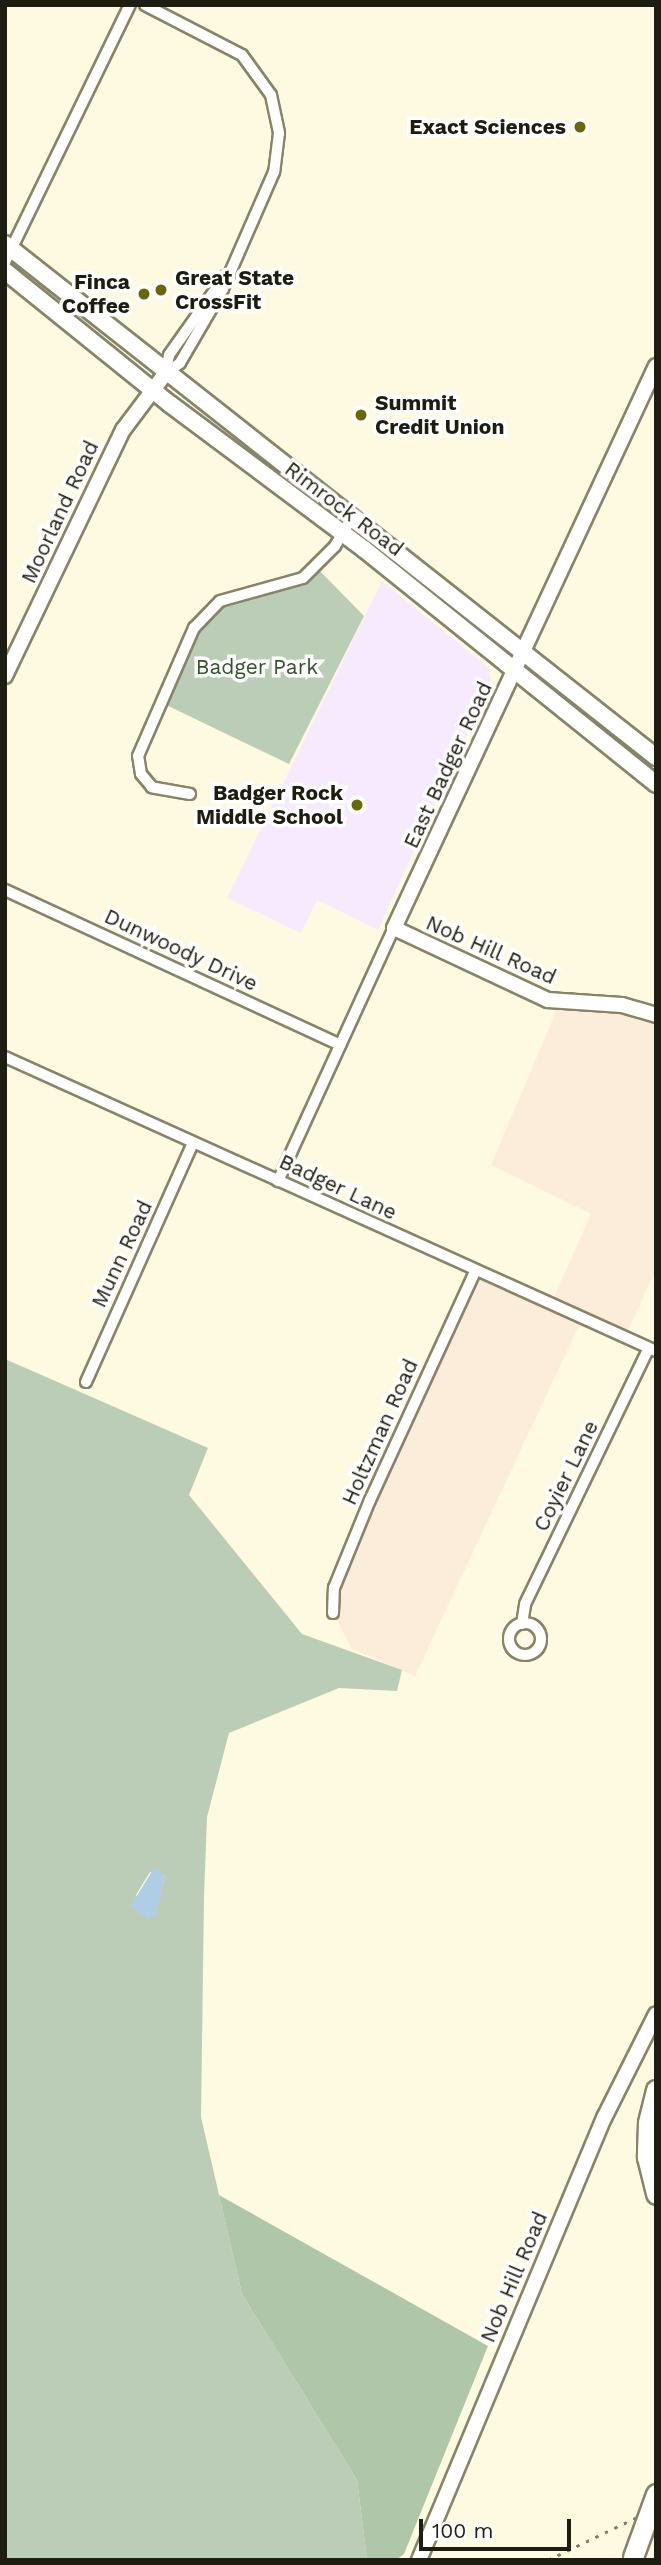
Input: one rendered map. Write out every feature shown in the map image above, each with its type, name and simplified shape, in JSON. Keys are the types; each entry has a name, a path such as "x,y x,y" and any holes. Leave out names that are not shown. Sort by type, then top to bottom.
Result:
{"highway":[{"path":"656,2090 648,2123 647,2157 656,2194"},
{"path":"632,2558 656,2494"}],"main road":[{"name":"Rimrock Road","path":"8,252 353,516 656,757"},
{"name":"Rimrock Road","path":"5,271 153,390 343,533 516,669 656,784"}],"street":[{"path":"8,252 130,5"},
{"path":"145,5 231,46 261,75 274,102 279,133 274,172 212,311 180,363 165,374"},
{"name":"East Badger Road","path":"278,1181 656,366"},
{"name":"Moorland Road","path":"5,676 123,430 165,374"},
{"path":"190,794 152,787 141,774 138,756 194,628 220,601 303,578 317,568 353,516"},
{"name":"Dunwoody Drive","path":"5,890 340,1045"},
{"name":"Nob Hill Road","path":"394,929 548,1000 622,1005 656,1015"},
{"name":"Badger Lane","path":"5,1057 652,1349"},
{"name":"Munn Road","path":"86,1382 193,1143"},
{"name":"Holtzman Road","path":"333,1613 334,1588 370,1500 476,1270"},
{"name":"Coyier Lane","path":"523,1624 525,1604 652,1349"},
{"name":"Nob Hill Road","path":"419,2560 609,2107 656,2014"}],"shaded area":[{"path":"382,581 488,667 491,682 378,930 317,900 301,933 227,898"},
{"path":"560,1002 656,1015 656,1269 625,1337 582,1319 415,1676 352,1649 333,1613 335,1588 476,1270 551,1304 591,1214 491,1165"}],"green space":[{"name":"Badger Park","path":"317,568 364,616 289,764 160,702 212,606"},
{"path":"5,1359 208,1448 189,1495 302,1634 402,1670 397,1691 339,1688 229,1733 207,1817 201,2117 242,2294 357,2480 367,2560 5,2560","holes":["150,1872 165,1875 156,1911 148,1919 136,1895"]},
{"path":"219,2195 488,2346 404,2554 396,2560 367,2560 357,2480 242,2294"}],"water":[{"path":"154,1868 165,1875 156,1915 148,1919 130,1907"}],"railway":[{"path":"548,2560 656,2508"}],"place":[{"name":"Exact Sciences","path":"580,127"},
{"name":"Great State CrossFit","path":"161,290"},
{"name":"Finca Coffee","path":"144,294"},
{"name":"Summit Credit Union","path":"361,415"},
{"name":"Badger Rock Middle School","path":"357,805"}]}
